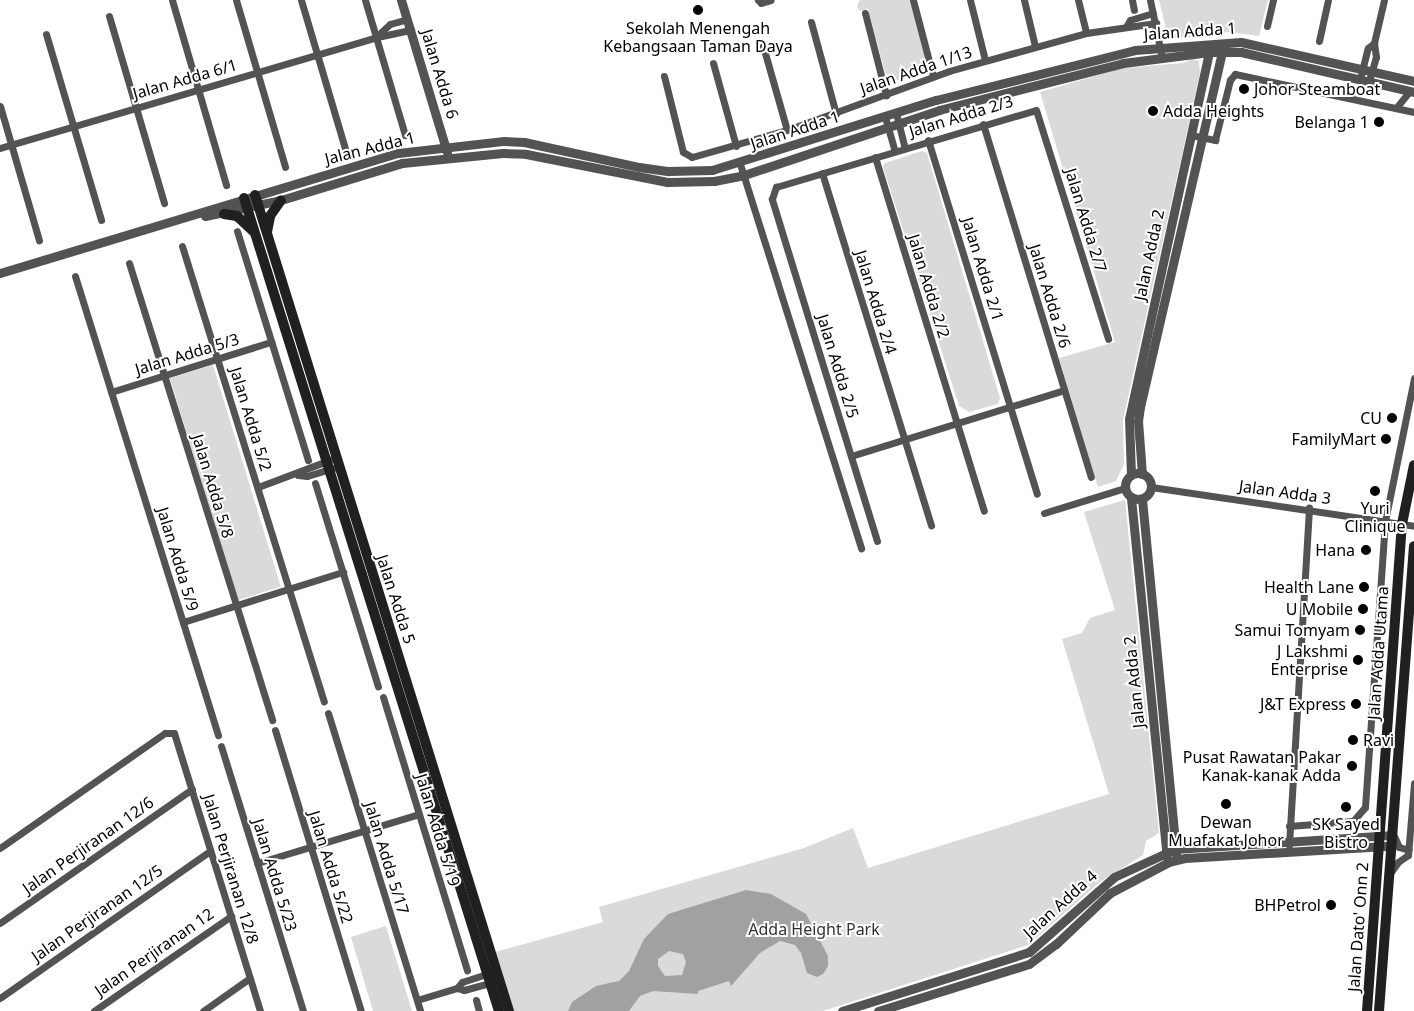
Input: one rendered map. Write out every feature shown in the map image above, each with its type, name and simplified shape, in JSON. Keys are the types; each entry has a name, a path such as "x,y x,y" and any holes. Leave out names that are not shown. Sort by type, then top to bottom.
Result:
{"main road":[{"path":"267,234 270,216 281,200"},
{"name":"Jalan Adda 5","path":"251,202 255,233 332,464 494,977 509,1011"},
{"name":"Jalan Adda 5","path":"251,202 267,234 332,464"},
{"path":"224,214 237,216 255,233"},
{"name":"Jalan Adda Utama","path":"1386,837 1402,524 1414,465"},
{"name":"Jalan Adda Utama","path":"1386,837 1414,546"},
{"name":"Jalan Dato' Onn 2","path":"1379,1011 1387,882 1386,837"},
{"name":"Jalan Dato' Onn 2","path":"1367,1011 1386,837"},
{"name":"Jalan Adda 5","path":"494,977 499,1011"}],"street":[{"path":"172,0 226,185"},
{"path":"236,0 285,167"},
{"path":"301,0 345,149"},
{"path":"365,0 405,135"},
{"name":"Jalan Adda 6","path":"402,0 448,157"},
{"path":"759,1 771,0"},
{"path":"912,0 933,76"},
{"path":"970,0 985,60"},
{"path":"1024,0 1035,46"},
{"path":"1078,0 1086,33"},
{"path":"1132,0 1134,10"},
{"path":"1150,0 1162,58"},
{"path":"1266,26 1272,0"},
{"path":"1319,41 1328,0"},
{"path":"1364,80 1367,69 1368,48 1374,44 1384,0"},
{"path":"864,13 886,94"},
{"path":"1153,13 1130,20 1127,25 1137,27 1156,23"},
{"path":"108,16 164,203"},
{"path":"376,37 390,24 407,19"},
{"path":"811,22 836,114"},
{"name":"Jalan Adda 1/13","path":"664,76 683,152 688,156 736,146 787,130 836,114 933,76 985,60 1086,33 1127,25"},
{"path":"376,37 411,30"},
{"path":"46,34 102,220"},
{"name":"Jalan Adda 6/1","path":"0,148 376,37"},
{"name":"Jalan Adda 1","path":"0,273 184,219 251,202 398,152 446,146 524,142 598,160 669,172 712,170 740,164 896,113 1114,54 1211,42 1241,42 1414,81"},
{"name":"Jalan Adda 2","path":"1142,474 1138,422 1142,385 1211,42"},
{"name":"Jalan Adda 2","path":"1173,861 1170,851 1131,498 1125,488 1131,475 1130,419 1142,385 1224,42"},
{"path":"763,46 787,130"},
{"name":"Jalan Adda 1","path":"184,219 224,214 251,202 281,200 402,163 448,157 526,154 667,182 714,181 744,175 899,123 1111,66 1209,52 1241,52 1412,92"},
{"path":"713,63 736,146"},
{"path":"1191,135 1215,140 1230,80 1235,74 1414,112"},
{"path":"1396,108 1400,100 1412,92"},
{"path":"0,106 39,240"},
{"name":"Jalan Adda 2/3","path":"875,157 1036,110"},
{"name":"Jalan Adda 2/7","path":"1036,110 1108,338"},
{"path":"896,113 905,148"},
{"path":"885,117 895,150"},
{"name":"Jalan Adda 2/6","path":"983,124 1091,477"},
{"name":"Jalan Adda 2/1","path":"928,140 1037,494"},
{"path":"822,173 875,157"},
{"name":"Jalan Adda 2/2","path":"875,157 984,511"},
{"path":"740,164 861,548"},
{"name":"Jalan Adda 2/5","path":"822,173 776,187 772,199 877,541"},
{"name":"Jalan Adda 2/4","path":"822,173 931,526"},
{"path":"237,231 308,460"},
{"name":"Jalan Adda 5/2","path":"182,246 324,701"},
{"name":"Jalan Adda 5/8","path":"129,263 272,720"},
{"path":"75,276 111,392"},
{"name":"Jalan Adda 5/3","path":"111,392 271,342"},
{"path":"1290,826 1353,821 1365,806 1385,521 1414,378"},
{"path":"851,456 1064,390"},
{"name":"Jalan Adda 5/9","path":"111,392 218,735"},
{"path":"258,487 298,475 307,476 332,464"},
{"path":"1131,475 1142,474 1150,480 1151,487 1149,494 1142,499 1131,498"},
{"path":"315,483 378,686"},
{"name":"Jalan Adda 3","path":"1151,487 1309,508 1414,526"},
{"path":"1044,513 1125,488"},
{"name":"Jalan Adda 2","path":"1142,499 1172,823 1170,851"},
{"path":"1289,851 1309,508"},
{"path":"183,622 343,572"},
{"name":"Jalan Adda 5/19","path":"383,697 467,970"},
{"name":"Jalan Adda 5/17","path":"328,713 420,1011"},
{"name":"Jalan Adda 5/22","path":"275,730 361,1011"},
{"name":"Jalan Perjiranan 12/8","path":"0,848 165,733 176,735 260,1011"},
{"name":"Jalan Adda 5/23","path":"222,746 303,1011"},
{"path":"1387,882 1393,868 1408,853 1414,784"},
{"name":"Jalan Perjiranan 12/6","path":"0,924 192,789"},
{"path":"258,863 418,814"},
{"path":"1172,823 1180,843 1196,847"},
{"path":"1386,837 1408,853"},
{"name":"Jalan Adda 4","path":"842,1011 1029,952 1114,877 1170,851 1196,847 1289,840 1386,837"},
{"name":"Jalan Adda 4","path":"878,1011 1029,964 1056,944 1110,893 1173,861 1289,851 1386,837"},
{"name":"Jalan Perjiranan 12/5","path":"0,998 210,851"},
{"name":"Jalan Perjiranan 12","path":"94,1011 231,916"},
{"path":"417,1000 457,988 464,990 494,977"},
{"path":"203,1011 250,978"},
{"path":"476,1000 479,1011"}],"green space":[{"path":"860,0 911,0 929,70 888,83 868,9 860,11 857,6"},
{"path":"1159,0 1268,0 1259,36 1228,32 1178,39 1167,33"},
{"path":"1192,59 1199,61 1200,73 1123,420 1124,464 1116,481 1098,487 1059,358 1115,342 1040,92 1123,68 1183,63"},
{"path":"922,151 927,153 1000,398 998,404 969,412 959,406 883,167 885,163"},
{"path":"213,365 281,587 238,600 170,378"},
{"name":"Adda Height Park","path":"1125,500 1159,833 1146,841 1143,855 1100,882 1028,945 823,1011 512,1011 495,952 603,922 599,907 804,848 853,828 868,868 1109,794 1062,639 1082,633 1090,618 1115,610 1084,512"},
{"path":"386,926 412,1011 373,1011 351,937"}],"shaded area":[{"path":"746,890 771,894 806,914 828,956 828,966 823,974 817,977 807,973 801,953 795,945 780,941 760,953 731,986 729,981 698,991 698,994 653,991 640,996 629,1011 568,1011 572,1002 596,986 619,981 629,971 644,939 668,914","holes":["669,951 683,954 686,962 682,975 665,976 658,966 658,959"]}],"place":[{"name":"Sekolah Menengah Kebangsaan Taman Daya","path":"698,10"},
{"name":"Johor Steamboat","path":"1244,89"},
{"name":"Adda Heights","path":"1153,111"},
{"name":"Belanga 1","path":"1379,122"},
{"name":"CU","path":"1392,418"},
{"name":"FamilyMart","path":"1386,439"},
{"name":"Yuri Clinique","path":"1375,491"},
{"name":"Hana","path":"1366,550"},
{"name":"Health Lane","path":"1364,587"},
{"name":"U Mobile","path":"1363,609"},
{"name":"Samui Tomyam","path":"1360,630"},
{"name":"J Lakshmi Enterprise","path":"1358,660"},
{"name":"J&T Express","path":"1356,704"},
{"name":"Ravi","path":"1353,740"},
{"name":"Pusat Rawatan Pakar Kanak-kanak Adda","path":"1352,766"},
{"name":"Dewan Muafakat Johor","path":"1226,804"},
{"name":"SK Sayed Bistro","path":"1346,807"},
{"name":"BHPetrol","path":"1331,905"}]}
